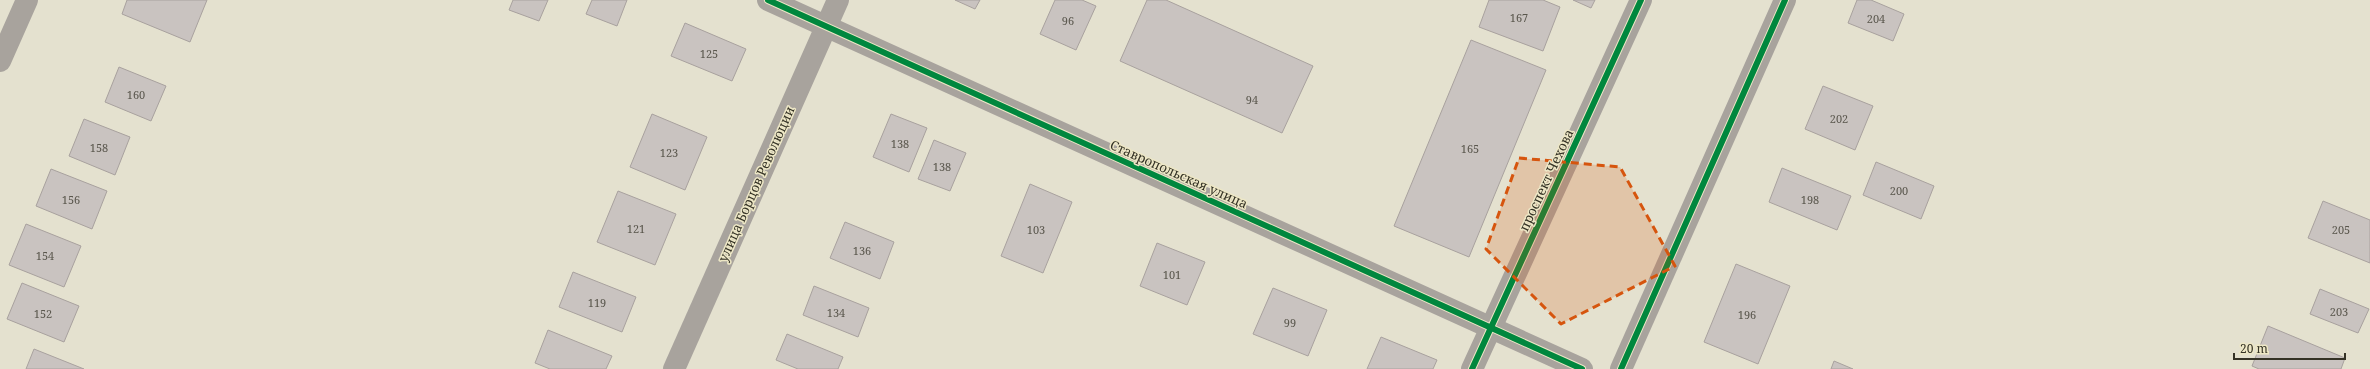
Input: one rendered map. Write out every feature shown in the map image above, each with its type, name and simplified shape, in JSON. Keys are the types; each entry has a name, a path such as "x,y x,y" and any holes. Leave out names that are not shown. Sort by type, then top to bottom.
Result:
{"street":[{"path":"0,61 27,0"},
{"name":"Ставропольская улица","path":"768,0 1582,369"},
{"name":"улица Борцов Революции","path":"674,369 838,0"},
{"name":"проспект Чехова","path":"1472,369 1641,0"},
{"path":"1621,369 1785,0"}],"highlighted area":[{"path":"1519,158 1620,167 1675,266 1561,324 1486,249"}],"building":[{"path":"127,0 207,0 190,42 122,14"},
{"path":"513,0 548,0 539,21 509,10"},
{"path":"592,0 627,0 617,26 586,14"},
{"path":"955,0 980,0 975,9"},
{"path":"1055,0 1082,0 1096,6 1076,50 1040,34"},
{"path":"1147,0 1166,0 1313,66 1282,133 1120,61"},
{"path":"1489,0 1543,0 1560,7 1543,51 1479,27"},
{"path":"1573,0 1595,0 1591,8"},
{"path":"1857,0 1871,0 1904,14 1893,41 1848,23"},
{"path":"685,23 746,49 732,81 671,56"},
{"path":"1471,40 1546,70 1469,257 1394,226"},
{"path":"119,67 166,86 151,121 105,102"},
{"path":"1823,86 1873,106 1855,150 1805,129"},
{"path":"652,114 707,137 685,190 630,167"},
{"path":"891,114 927,128 909,172 873,157"},
{"path":"84,119 130,137 115,175 69,156"},
{"path":"934,140 966,153 950,191 918,179"},
{"path":"1876,162 1934,186 1921,219 1863,195"},
{"path":"1782,168 1851,196 1837,230 1769,202"},
{"path":"51,169 107,191 92,229 36,206"},
{"path":"1030,184 1072,202 1043,273 1001,256"},
{"path":"618,191 676,214 655,265 597,242"},
{"path":"2323,201 2370,220 2370,263 2308,238"},
{"path":"845,222 894,242 880,279 830,258"},
{"path":"26,224 81,246 64,287 9,265"},
{"path":"1157,243 1205,262 1187,305 1140,286"},
{"path":"1736,264 1790,286 1758,364 1704,342"},
{"path":"573,272 636,297 622,332 559,307"},
{"path":"22,283 79,306 64,342 7,319"},
{"path":"814,286 869,308 858,337 803,315"},
{"path":"1273,288 1327,310 1308,356 1253,334"},
{"path":"2320,289 2369,309 2358,333 2310,314"},
{"path":"2268,326 2345,358 2341,369 2259,369 2252,366"},
{"path":"548,330 612,356 606,369 550,369 535,363"},
{"path":"787,334 843,357 838,369 798,369 776,360"},
{"path":"1381,337 1437,360 1433,369 1367,369"},
{"path":"34,349 84,369 26,369"},
{"path":"1834,361 1853,369 1831,369"}],"cycle path":[{"path":"768,0 1582,369"},
{"path":"1472,369 1641,0"},
{"path":"1621,369 1785,0"}]}
